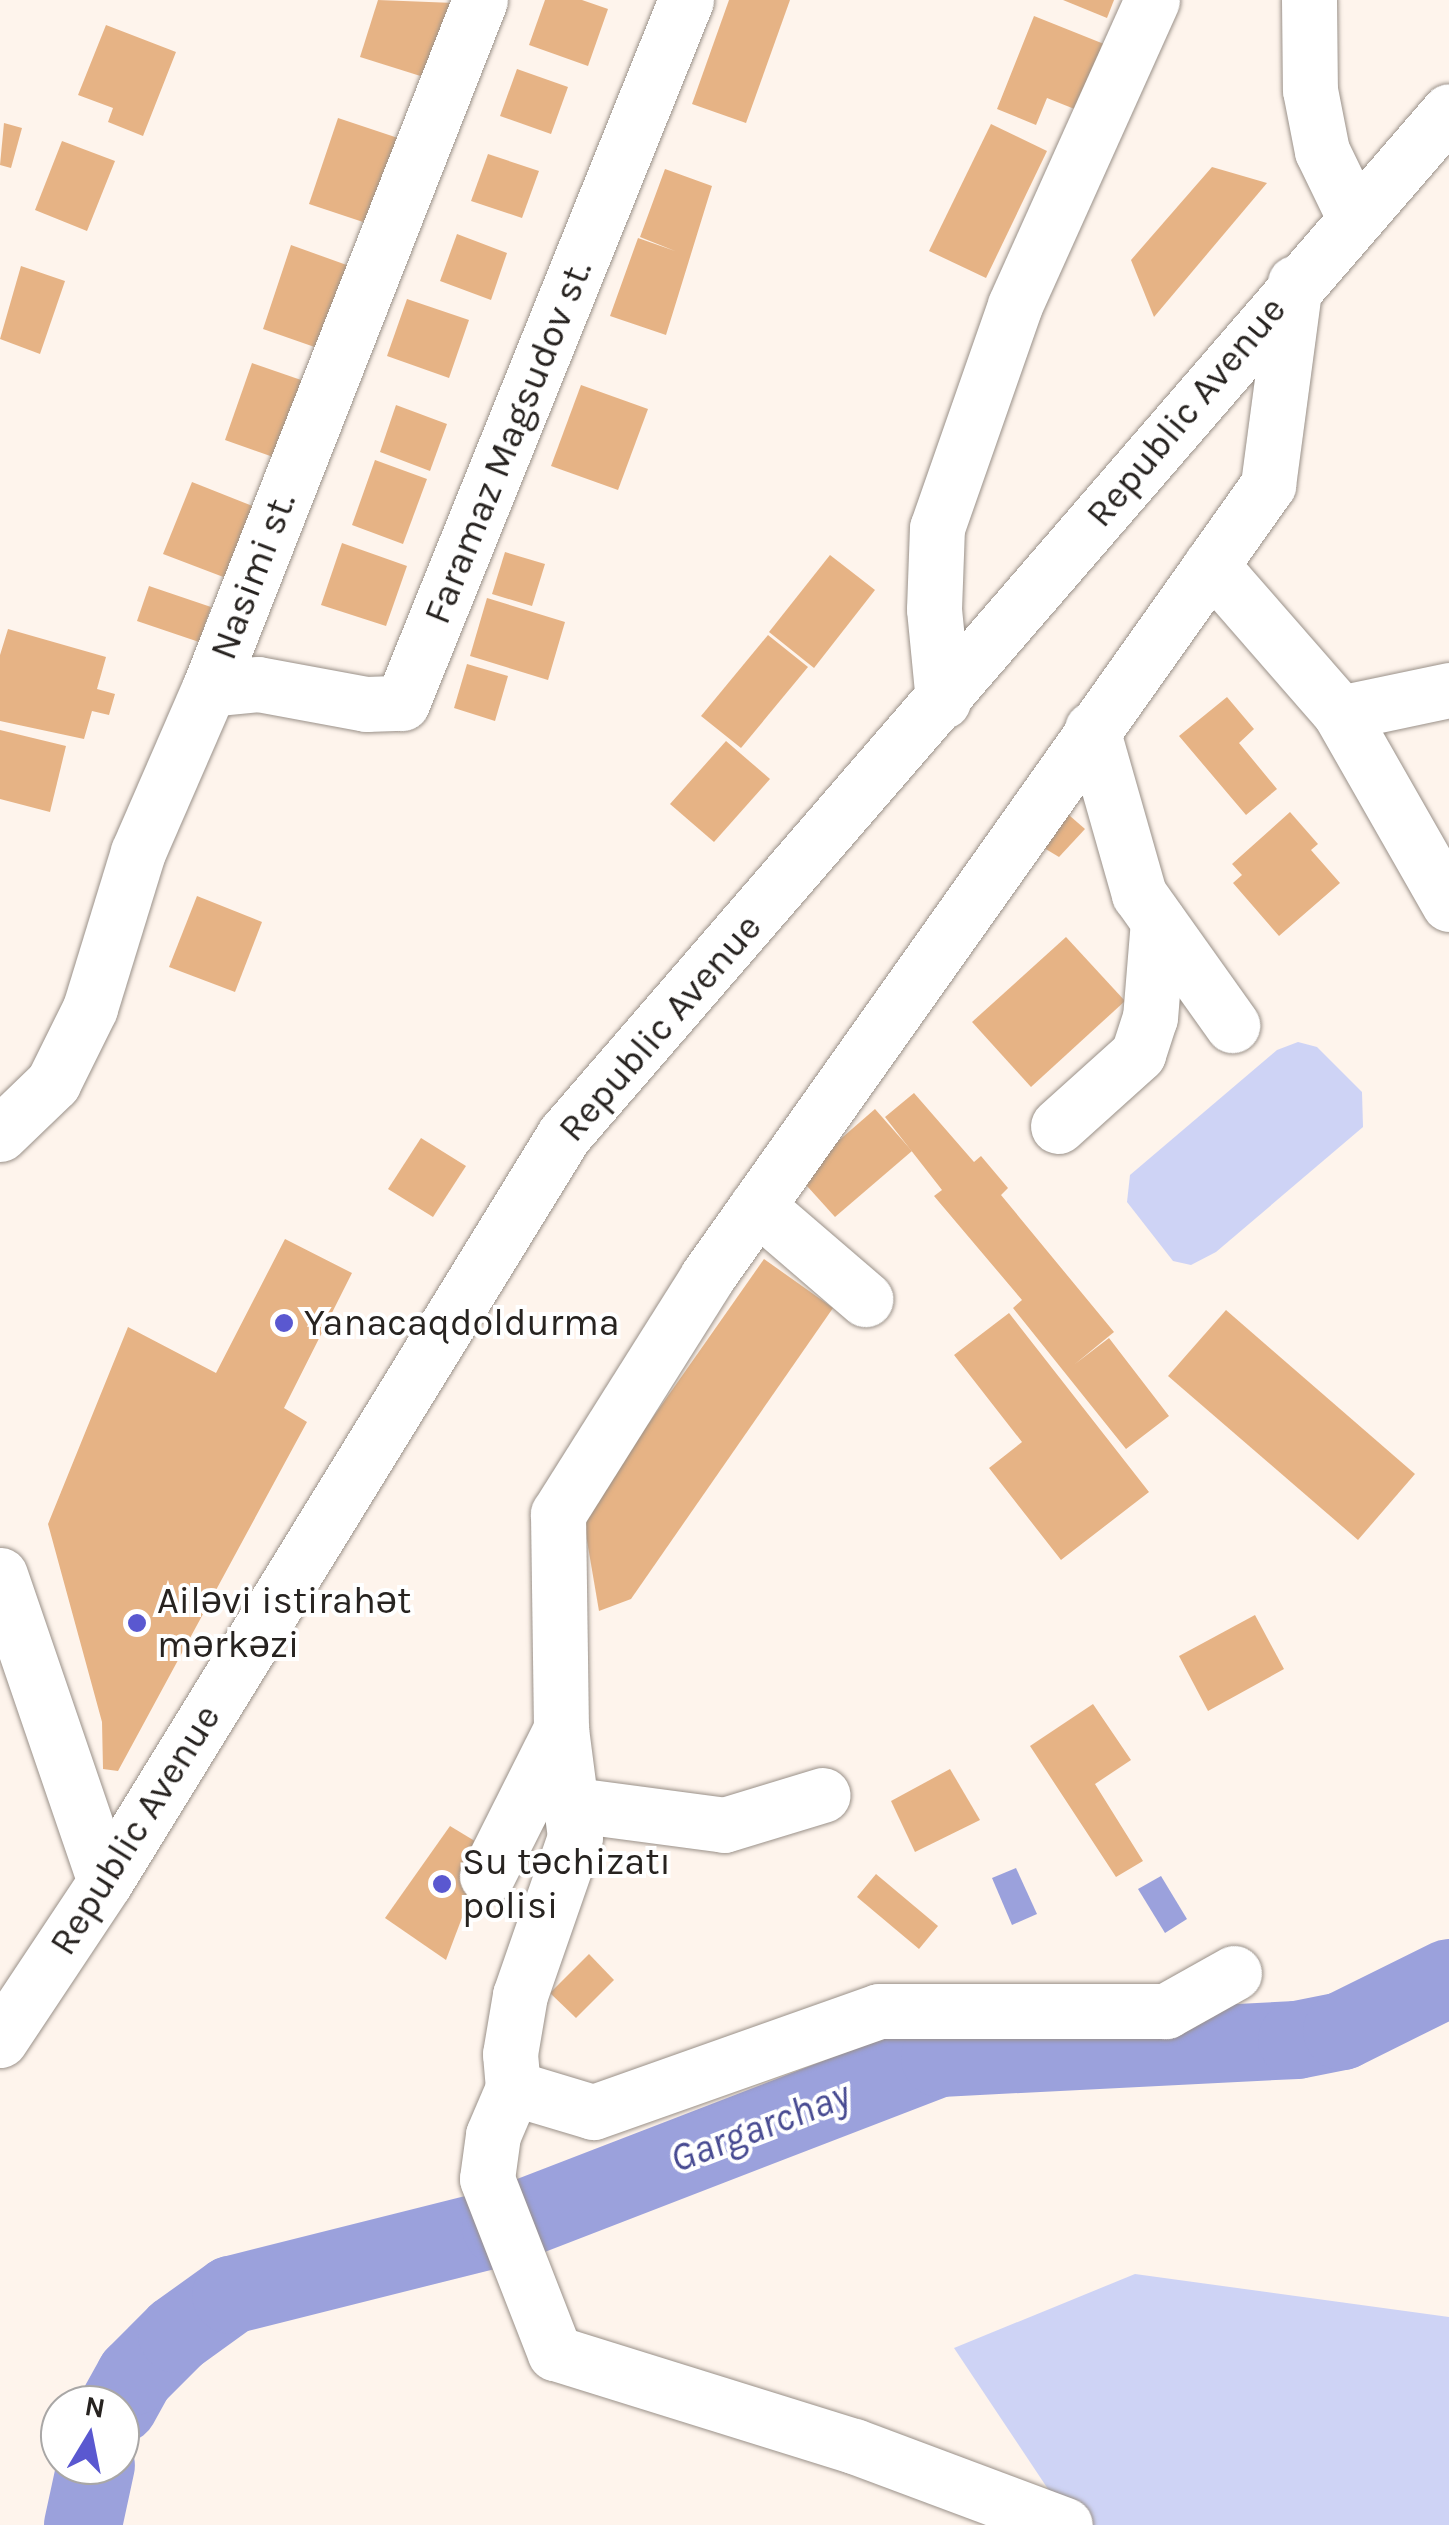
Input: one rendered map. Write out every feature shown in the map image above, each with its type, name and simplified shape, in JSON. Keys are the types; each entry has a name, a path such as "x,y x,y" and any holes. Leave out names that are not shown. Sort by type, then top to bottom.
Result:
{"street":[{"name":"Nasimi st.","path":"0,1134 53,1083 90,1008 138,852 209,688 480,0"},
{"name":"Faramaz Magsudov st.","path":"209,688 258,684 366,704 402,702 686,0"},
{"path":"944,701 934,609 937,528 1015,305 1152,0"},
{"path":"1308,0 1310,90 1322,151 1354,217"},
{"name":"Republic Avenue","path":"0,2040 105,1882 564,1135 944,701 1295,283 1449,111"},
{"path":"1065,2525 854,2446 555,2353 487,2179 493,2135 513,2088 510,2054 520,1994 575,1836 575,1805 561,1729 558,1514 757,1206 943,951 1092,728 1268,486 1295,283"},
{"path":"1211,565 1340,713 1449,904"},
{"path":"1340,713 1449,690"},
{"path":"1092,728 1138,894 1232,1025"},
{"path":"1058,1126 1138,1054 1150,1018 1158,921"},
{"path":"757,1206 865,1299"},
{"path":"0,1575 105,1882"},
{"path":"487,1876 561,1729"},
{"path":"575,1805 724,1824 823,1795"},
{"path":"513,2088 593,2112 879,2011 1166,2012 1234,1974"}],"shaded area":[{"path":"1298,1042 1317,1047 1362,1092 1363,1127 1216,1252 1191,1265 1173,1261 1127,1202 1130,1175 1277,1050"},
{"path":"1135,2274 1449,2317 1449,2525 1072,2525 954,2348"}],"water":[{"path":"1016,1868 1037,1914 1012,1925 992,1878"},
{"path":"1161,1876 1187,1919 1165,1933 1138,1889"}],"building":[{"path":"378,0 454,3 430,79 360,57"},
{"path":"545,0 582,0 608,9 588,66 529,45"},
{"path":"729,0 790,0 746,123 692,104"},
{"path":"1063,0 1114,0 1107,18"},
{"path":"1034,16 1104,44 1077,110 1047,98 1036,125 997,109"},
{"path":"106,25 176,52 143,136 108,122 113,108 78,95"},
{"path":"517,69 568,87 551,134 500,116"},
{"path":"338,118 401,139 372,225 309,204"},
{"path":"4,123 22,128 11,168 0,165"},
{"path":"991,124 1047,151 986,278 929,251"},
{"path":"62,141 115,161 87,231 35,210"},
{"path":"488,154 539,171 522,218 471,201"},
{"path":"1212,167 1267,183 1154,317 1131,260"},
{"path":"665,169 712,186 666,335 610,316 638,238 675,251 640,237"},
{"path":"457,234 507,253 491,300 440,281"},
{"path":"291,245 355,268 326,351 263,329"},
{"path":"21,266 65,281 40,354 0,339"},
{"path":"407,299 469,320 449,378 387,356"},
{"path":"252,363 304,381 276,458 225,440"},
{"path":"581,385 648,409 618,490 551,466"},
{"path":"396,405 447,424 430,471 380,452"},
{"path":"375,460 427,479 403,544 352,525"},
{"path":"192,482 255,507 226,578 163,554"},
{"path":"342,543 407,566 386,626 321,605"},
{"path":"505,552 545,564 532,606 492,594"},
{"path":"830,555 875,590 814,668 769,632"},
{"path":"149,586 211,607 199,642 137,621"},
{"path":"487,598 565,622 548,680 470,656"},
{"path":"8,629 106,657 97,689 115,694 109,715 92,711 84,739 0,721 0,655"},
{"path":"768,635 808,667 741,748 701,716"},
{"path":"467,664 508,676 495,721 454,708"},
{"path":"1227,697 1254,729 1239,743 1277,789 1246,815 1179,736"},
{"path":"0,730 66,746 50,812 0,799"},
{"path":"726,741 770,779 714,842 670,804"},
{"path":"1062,809 1085,829 1059,857 1039,845"},
{"path":"1290,812 1318,844 1311,850 1340,883 1279,936 1233,883 1242,875 1232,864"},
{"path":"197,896 262,922 235,992 169,967"},
{"path":"1066,937 1125,1001 1031,1087 972,1022"},
{"path":"914,1093 974,1162 981,1156 1008,1188 1001,1195 1114,1332 1075,1364 1109,1338 1169,1416 1126,1449 1013,1308 1022,1300 934,1196 942,1190 885,1117"},
{"path":"875,1109 912,1151 835,1217 798,1176"},
{"path":"421,1138 466,1166 433,1217 388,1189"},
{"name":"Ailəvi istirahət mərkəzi","path":"285,1239 352,1273 284,1408 307,1422 118,1771 103,1769 102,1722 48,1524 128,1327 216,1373"},
{"path":"764,1259 833,1308 631,1599 599,1611 583,1517"},
{"path":"1226,1310 1415,1474 1358,1540 1168,1376"},
{"path":"1009,1313 1149,1492 1061,1560 989,1468 1022,1442 954,1355"},
{"path":"1255,1615 1284,1669 1208,1711 1179,1656"},
{"path":"1093,1704 1131,1760 1095,1784 1143,1861 1116,1877 1030,1746"},
{"path":"950,1769 980,1820 915,1852 891,1801"},
{"name":"Su təchizatı polisi","path":"450,1826 488,1849 446,1960 385,1918"},
{"path":"876,1874 938,1926 919,1949 857,1897"},
{"path":"589,1954 614,1980 576,2018 550,1993"}],"waterway":[{"name":"Gargarchay","path":"130,2385 177,2334 231,2295 501,2227 940,2058 1297,2040 1342,2031 1449,1978"},
{"name":"Gargarchay","path":"83,2525 92,2485"}],"place":[{"name":"Yanacaqdoldurma","path":"284,1323"},
{"name":"Ailəvi istirahət mərkəzi","path":"137,1623"},
{"name":"Su təchizatı polisi","path":"442,1884"}]}
